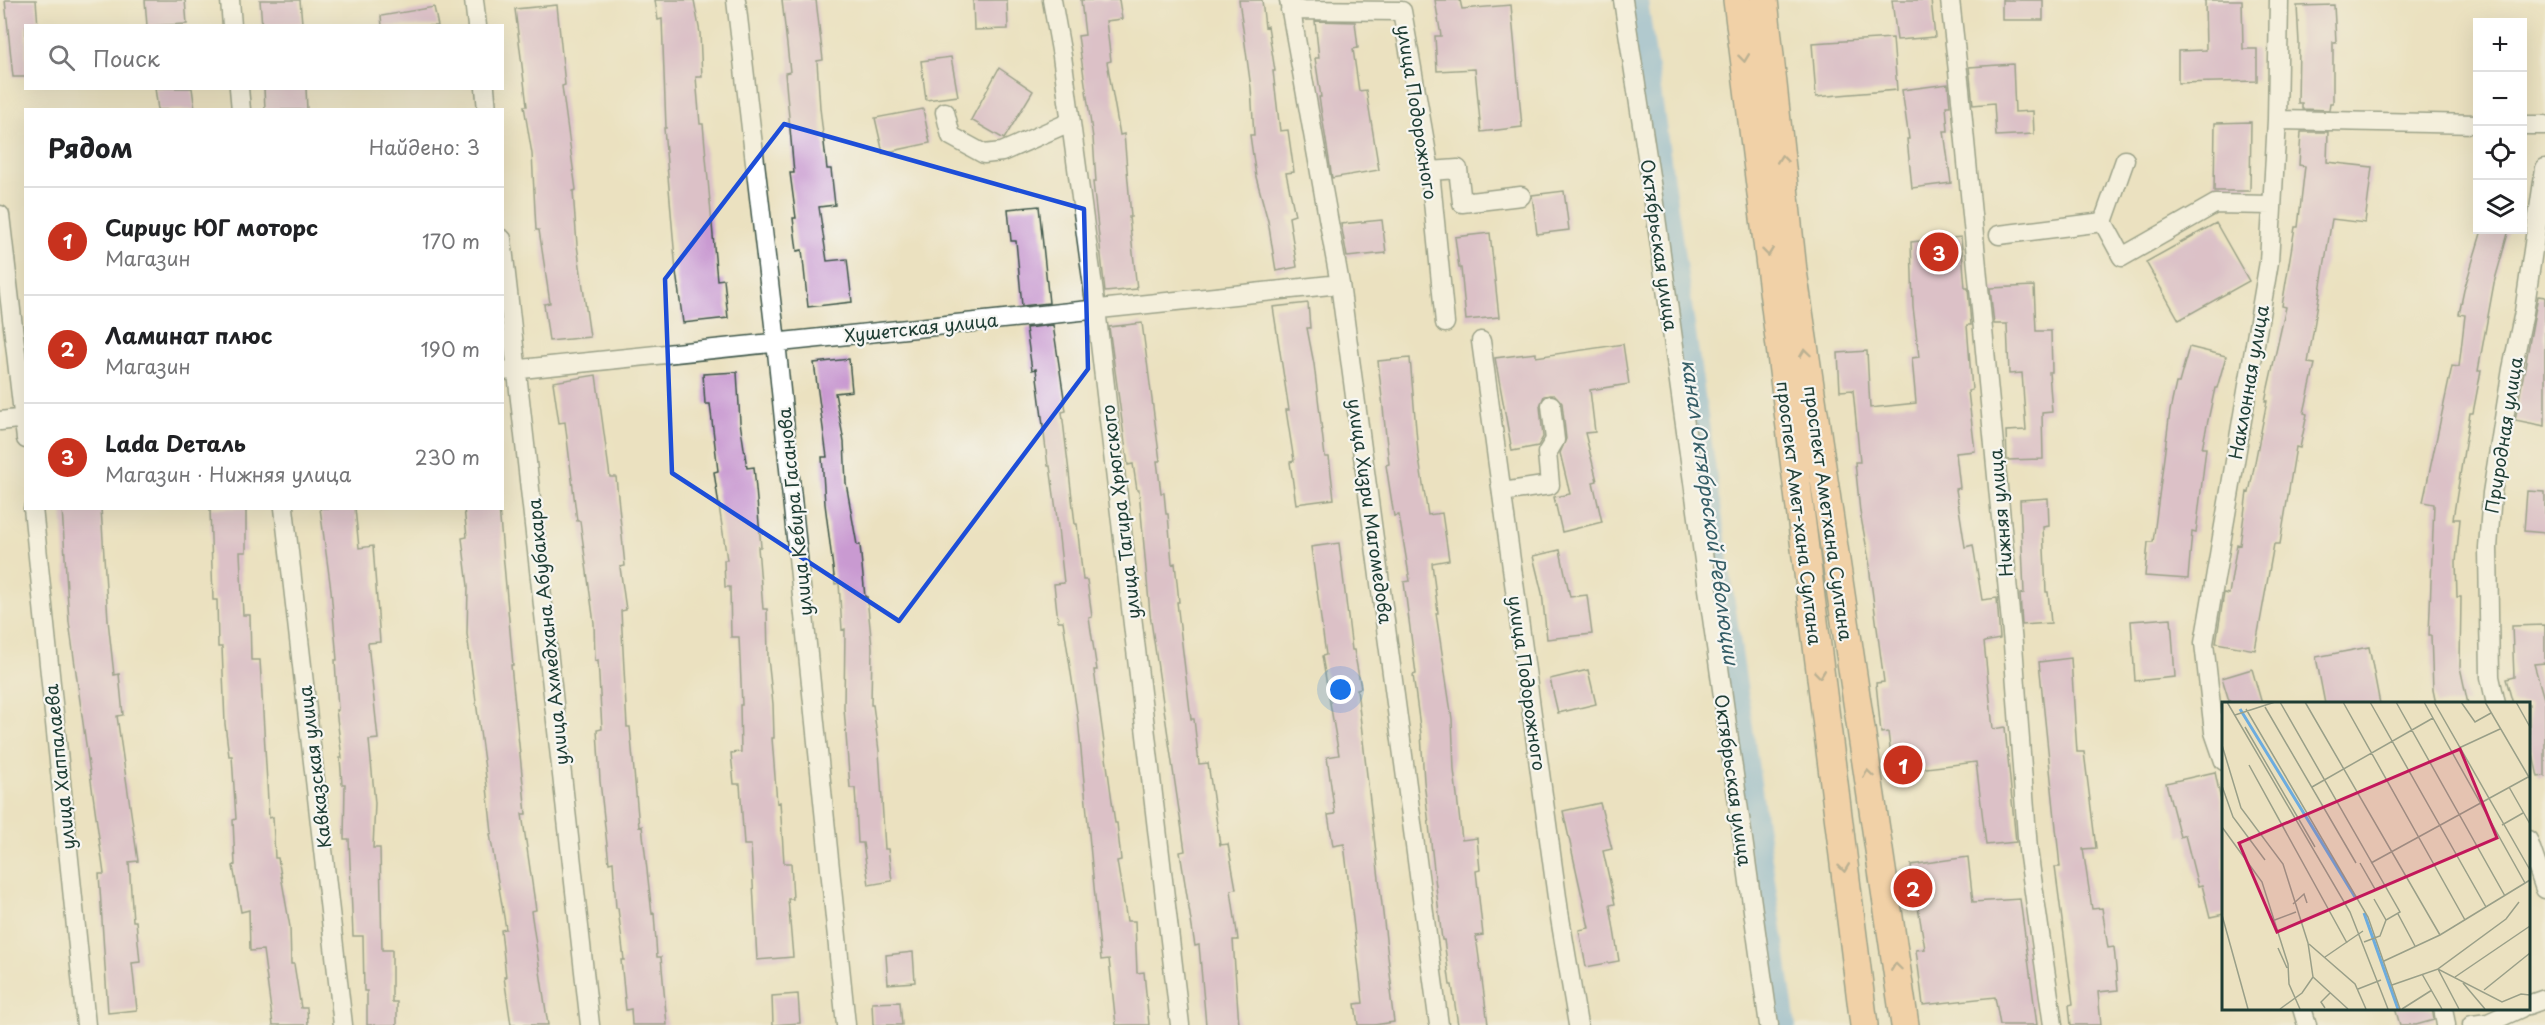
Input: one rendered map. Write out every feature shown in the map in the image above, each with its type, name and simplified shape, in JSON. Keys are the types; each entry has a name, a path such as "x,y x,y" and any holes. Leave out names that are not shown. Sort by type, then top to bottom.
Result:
{"main road":[{"name":"проспект Амет-хана Султана","path":"1737,0 1864,1025"},
{"name":"проспект Аметхана Султана","path":"1764,0 1793,271 1905,1025"}],"street":[{"path":"230,0 232,24"},
{"path":"474,0 477,24"},
{"name":"улица Кебира Гасанова","path":"736,0 776,342 846,1025"},
{"name":"улица Тагира Хрюгского","path":"1052,0 1062,56 1096,309 1180,1025"},
{"name":"Октябрьская улица","path":"1623,0 1652,189 1769,1025"},
{"name":"Нижняя улица","path":"1950,0 2011,621 2028,850 2053,1025"},
{"name":"Наклонная улица","path":"2222,755 2214,732 2204,643 2269,262 2277,120 2279,0"},
{"name":"улица Подорожного","path":"1289,5 1402,11 1430,171 1445,323"},
{"name":"улица Хизри Магомедова","path":"1289,5 1340,284 1439,1025"},
{"path":"239,90 241,108"},
{"path":"485,90 487,108"},
{"path":"945,112 951,136 984,154 1002,152 1070,122"},
{"path":"2277,120 2473,124"},
{"path":"2527,125 2545,125"},
{"path":"2125,160 2103,222 2122,257 2214,204 2272,205"},
{"name":"Природная улица","path":"2496,702 2490,665 2488,548 2492,493 2512,369 2524,312 2545,168"},
{"path":"1430,171 1458,169 1462,203 1521,196"},
{"path":"0,215 24,418 0,421"},
{"path":"1999,235 2103,222"},
{"name":"улица Ахмедхана Абубакара","path":"504,271 510,370 590,1025"},
{"name":"Хушетская улица","path":"510,370 1340,284"},
{"name":"улица Подорожного","path":"1481,341 1559,912 1578,1025"},
{"path":"1502,492 1550,485 1547,453 1555,441 1551,405"},
{"name":"улица Хаппалаева","path":"33,510 86,1025"},
{"name":"Кавказская улица","path":"284,510 343,1025"},
{"path":"2530,843 2545,889"},
{"path":"2530,1005 2545,999"},
{"path":"2303,1010 2307,1025"},
{"path":"2443,1010 2446,1025"},
{"path":"2472,1025 2488,1023 2517,1010"}],"highlighted area":[{"path":"784,124 1084,209 1088,369 899,621 672,473 665,279"}],"building":[{"path":"5,0 36,0 38,24 24,24 24,77 13,77"},
{"path":"145,0 185,0 187,24 147,24"},
{"path":"260,0 300,0 302,23 262,24"},
{"path":"655,0 694,0 700,33 702,77 696,77 700,124 703,124 717,280 724,279 728,318 683,323 676,272 664,128 666,128 662,19 658,20"},
{"path":"782,0 816,0 823,60 817,61 820,108 827,169 831,169 835,205 819,207 827,261 847,259 852,302 808,307 802,250 797,251 793,218 796,218 790,173 794,173 785,73 790,72"},
{"path":"973,0 1007,0 1008,29 974,30"},
{"path":"1081,0 1119,0 1122,19 1106,21 1111,61 1107,62 1120,135 1124,134 1131,217 1129,217 1137,289 1105,292 1093,182 1096,182 1093,138 1078,36 1085,35"},
{"path":"1239,0 1262,0 1265,27 1268,26 1275,71 1273,71 1280,131 1288,130 1294,172 1286,173 1295,215 1289,217 1297,267 1276,271 1268,221 1256,177 1250,135 1254,135 1251,88"},
{"path":"1435,0 1460,0 1462,9 1511,5 1522,127 1481,132 1475,69 1437,71 1435,36 1441,36"},
{"path":"1892,0 1931,0 1935,37 1897,40"},
{"path":"2002,0 2043,0 2043,20 2002,20"},
{"path":"2205,0 2242,0 2243,49 2257,49 2257,81 2178,83 2178,51 2206,50"},
{"path":"557,5 565,85 562,86 576,190 573,191 577,245 590,337 549,341 544,304 550,303 539,230 536,230 532,154 524,106 527,106 515,9"},
{"path":"2334,5 2336,42 2333,42 2333,103 2330,103 2329,110 2302,109 2302,103 2298,103 2297,6"},
{"path":"434,7 438,24 382,24 381,16"},
{"path":"1315,21 1355,22 1358,48 1353,49 1359,91 1366,90 1379,170 1332,178 1319,97 1321,97 1315,58 1319,58"},
{"path":"1893,38 1897,90 1816,97 1812,43"},
{"path":"951,57 958,96 926,100 921,61"},
{"path":"2013,64 2015,112 2033,111 2034,134 1996,136 1994,103 1973,105 1969,67"},
{"path":"999,68 1033,91 1004,139 971,120"},
{"path":"1948,84 1950,106 1946,106 1948,131 1944,131 1951,183 1912,188 1907,139 1909,139 1902,90"},
{"path":"155,90 192,90 195,108 158,108"},
{"path":"264,90 306,90 307,108 265,108"},
{"path":"923,109 930,143 883,153 875,118"},
{"path":"2251,122 2250,191 2214,191 2215,123"},
{"path":"2301,132 2328,132 2327,162 2372,167 2365,223 2332,219 2308,363 2315,364 2304,413 2307,414 2300,448 2296,447 2280,544 2274,544 2255,650 2216,643 2224,593 2229,594 2237,544 2240,545 2247,492 2249,493 2267,401 2265,401 2286,307 2282,306 2295,227 2298,227 2305,166 2299,165"},
{"path":"1564,191 1569,230 1537,234 1532,195"},
{"path":"1039,206 1049,303 1022,306 1016,241 1011,241 1008,209"},
{"path":"1382,220 1386,253 1347,257 1341,224"},
{"path":"2216,223 2249,281 2179,320 2146,262"},
{"path":"1490,233 1499,317 1466,320 1461,268 1459,268 1455,237"},
{"path":"2481,234 2508,234 2494,283 2478,371 2481,371 2473,413 2470,413 2453,519 2460,519 2456,562 2457,597 2461,597 2460,667 2468,702 2436,702 2431,635 2429,635 2434,504 2423,502 2452,366 2459,367 2465,315 2459,314"},
{"path":"1961,237 1971,325 1967,325 1972,390 1968,391 1975,451 1956,453 1960,488 1956,489 1965,547 1973,545 1982,600 1997,598 2000,639 1984,642 1993,729 2005,727 2016,842 1986,845 1976,762 1893,772 1888,732 1881,733 1876,683 1884,682 1870,566 1860,512 1855,462 1860,462 1853,390 1840,391 1838,353 1867,351 1870,408 1916,403 1912,358 1919,357 1913,307 1911,242"},
{"path":"2034,286 2036,331 2051,331 2052,372 2049,372 2052,412 2042,413 2043,459 2007,460 2006,431 2026,430 2022,373 2009,374 2007,324 1994,324 1990,288"},
{"path":"2538,296 2545,297 2545,426 2515,420"},
{"path":"1308,303 1310,328 1307,328 1314,364 1325,457 1329,457 1334,499 1296,504 1290,462 1294,461 1286,410 1289,410 1273,307"},
{"path":"1142,323 1160,461 1157,461 1161,493 1164,493 1166,514 1168,514 1172,564 1175,563 1179,602 1177,602 1191,719 1194,719 1199,764 1208,763 1220,845 1228,844 1236,889 1231,890 1238,940 1233,940 1239,1025 1206,1025 1199,945 1195,946 1180,852 1185,851 1150,614 1139,490 1137,490 1133,464 1128,465 1109,327"},
{"path":"1053,325 1066,411 1062,412 1075,524 1077,524 1083,580 1087,580 1092,617 1089,618 1097,670 1094,670 1115,823 1117,823 1121,860 1117,861 1127,921 1135,921 1137,973 1144,972 1149,1025 1116,1025 1109,959 1101,960 1078,719 1063,621 1058,621 1054,584 1064,583 1056,510 1036,369 1032,370 1026,328"},
{"path":"1623,344 1629,384 1590,390 1595,432 1585,433 1597,481 1593,482 1602,522 1562,532 1554,497 1570,494 1560,453 1566,439 1562,403 1555,395 1544,396 1540,406 1543,437 1538,446 1512,451 1495,358 1536,353 1536,357"},
{"path":"2189,347 2226,356 2217,388 2215,388 2202,448 2206,448 2196,533 2192,532 2188,579 2145,576 2148,542 2153,542 2170,411 2176,383 2179,383"},
{"path":"1410,358 1418,453 1428,515 1442,513 1449,560 1432,563 1438,613 1436,613 1452,719 1454,770 1462,840 1477,838 1480,870 1476,871 1483,935 1476,936 1488,1024 1479,1025 1458,1025 1444,940 1442,940 1413,675 1416,674 1404,582 1410,581 1399,515 1394,516 1386,465 1389,464 1378,361"},
{"path":"849,359 852,391 835,393 844,442 846,483 857,545 860,545 865,597 867,597 872,647 871,705 873,705 879,751 885,849 888,849 892,881 869,885 863,843 858,843 855,788 850,788 844,708 845,629 842,630 839,583 835,584 825,504 822,457 827,457 814,363"},
{"path":"737,372 740,422 747,468 754,467 761,547 758,547 763,609 767,609 777,803 780,802 784,863 791,863 793,899 788,899 793,957 757,960 751,845 744,845 740,784 734,784 731,753 741,752 740,705 742,705 739,637 731,637 730,587 725,587 724,560 727,560 714,472 718,471 710,404 705,404 703,374"},
{"path":"596,375 610,477 616,477 625,566 620,567 626,610 621,611 627,727 630,727 639,827 642,826 652,914 654,913 657,957 661,957 667,1025 632,1025 631,1009 626,1010 621,960 624,960 618,908 616,908 613,862 609,863 600,781 597,730 602,729 598,660 595,661 594,623 580,521 577,521 565,422 559,423 553,382"},
{"path":"2527,491 2545,492 2545,533 2524,531"},
{"path":"2048,498 2049,526 2043,527 2046,592 2048,592 2051,623 2022,625 2020,594 2024,593 2020,500"},
{"path":"62,510 101,510 108,620 114,675 119,674 123,715 117,716 138,861 129,862 133,921 136,921 140,962 132,963 137,1010 108,1013 99,874 104,874 69,622"},
{"path":"210,510 246,510 246,552 240,552 243,615 250,615 251,660 260,660 269,818 273,817 275,858 278,858 290,927 291,964 294,964 301,1008 307,1008 308,1025 273,1025 263,950 250,951 249,910 241,912 233,866 235,865 233,820 236,819 232,756 229,756 225,724 222,647 218,647 217,600 213,600"},
{"path":"320,510 355,510 359,548 373,546 380,642 368,643 378,739 369,740 375,803 373,848 380,848 382,950 392,950 392,1002 397,1002 397,1025 367,1025 363,936 353,936 349,839 344,839 345,784 342,784 340,758 342,758 336,710 338,710 335,660 337,660"},
{"path":"464,510 499,510 513,665 511,665 526,814 522,814 536,910 531,911 548,1025 511,1025 504,977 506,977 501,930 506,929 490,834 492,833 485,769 467,634 468,586 462,538 467,537"},
{"path":"1339,543 1352,650 1354,650 1361,688 1357,689 1392,991 1390,991 1394,1022 1374,1025 1358,1025 1355,1004 1363,1003 1344,844 1333,846 1328,815 1335,814 1327,757 1339,755 1322,656 1326,655 1311,547"},
{"path":"1560,550 1570,597 1587,595 1592,634 1547,639 1542,593 1533,556"},
{"path":"2171,618 2175,677 2135,681 2131,621"},
{"path":"2545,625 2545,663 2534,664 2545,702 2545,776 2538,777 2530,741 2530,702 2512,702 2506,679 2514,677 2512,626"},
{"path":"2369,647 2380,702 2325,702 2316,657"},
{"path":"2071,658 2077,752 2084,752 2096,848 2083,849 2092,909 2102,908 2108,948 2114,947 2118,990 2098,992 2101,1025 2071,1025 2069,1005 2073,1004 2055,867 2060,867 2039,662"},
{"path":"2252,669 2261,702 2229,702 2222,678"},
{"path":"1588,670 1596,704 1558,713 1550,679"},
{"path":"2215,772 2222,805 2222,914 2210,917 2202,885 2198,886 2185,835 2180,837 2166,783"},
{"path":"1600,803 1612,849 1603,851 1615,904 1610,905 1619,961 1586,967 1579,930 1589,928 1563,811"},
{"path":"1968,857 1973,902 2020,899 2037,1025 2000,1025 1995,997 1923,1005 1916,950 1925,949 1911,865"},
{"path":"913,952 915,982 888,984 886,955"},
{"path":"798,994 800,1023 773,1025 772,996"},
{"path":"900,1002 902,1025 873,1025 872,1003"},
{"path":"2396,1010 2432,1010 2434,1020 2416,1025 2400,1025"}],"waterway":[{"name":"канал Октябрьской Революции","path":"1637,0 1785,1025"}],"place":[{"name":"Lada Dеталь","path":"1939,252"},
{"name":"Сириус ЮГ моторс","path":"1903,765"},
{"name":"Ламинат плюс","path":"1913,888"}]}
